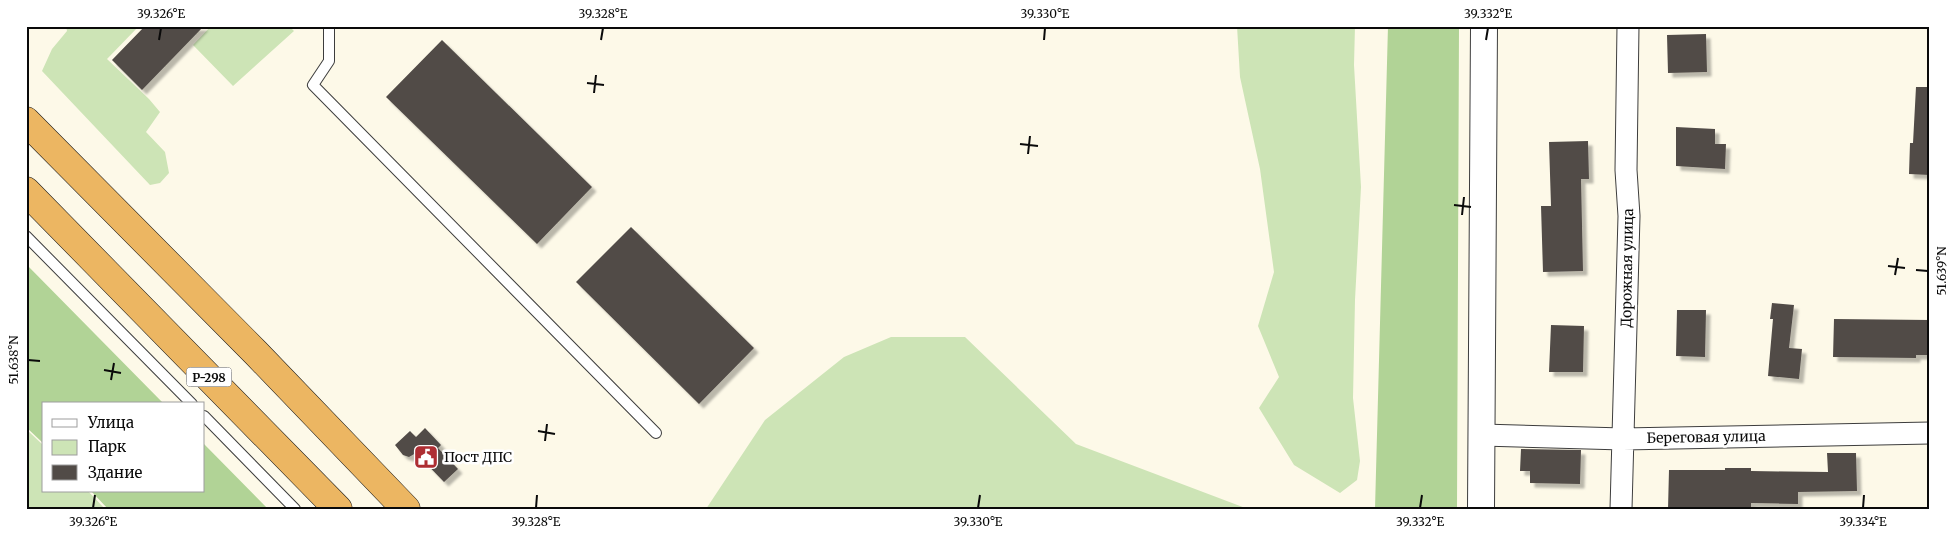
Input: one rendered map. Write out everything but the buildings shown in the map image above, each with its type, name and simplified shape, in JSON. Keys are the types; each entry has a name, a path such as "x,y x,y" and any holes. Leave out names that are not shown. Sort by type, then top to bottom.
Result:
{"highway":[{"path":"26,121 256,353 406,509"},
{"name":"Р-298","path":"26,191 338,509"}],"street":[{"path":"1481,509 1484,26"},
{"name":"Дорожная улица","path":"1621,509 1629,216 1626,170 1628,26"},
{"name":"Береговая улица","path":"1482,435 1623,439 1930,433"}],"lane":[{"path":"329,26 329,61 313,84 656,433"},
{"path":"29,240 190,402"},
{"path":"205,417 295,509"}],"green space":[{"path":"66,26 139,26 107,59 160,112 146,132 165,152 169,173 160,183 150,185 42,71 52,49 67,31"},
{"path":"211,26 289,26 294,31 233,86 193,45"},
{"path":"1237,26 1355,26 1354,65 1361,187 1355,300 1353,398 1360,461 1357,480 1340,493 1294,465 1259,408 1279,377 1258,326 1274,272 1260,169 1240,77"},
{"path":"1388,26 1459,26 1457,509 1375,509"},
{"path":"26,264 162,402 42,402 42,442 26,427"},
{"path":"891,337 965,337 1076,444 1248,509 706,509 765,420 844,357"},
{"path":"26,429 42,444 42,492 89,492 105,509 26,509"},
{"path":"205,445 268,509 108,509 92,492 205,492"}],"place":[{"name":"Пост ДПС","path":"426,457"}]}
